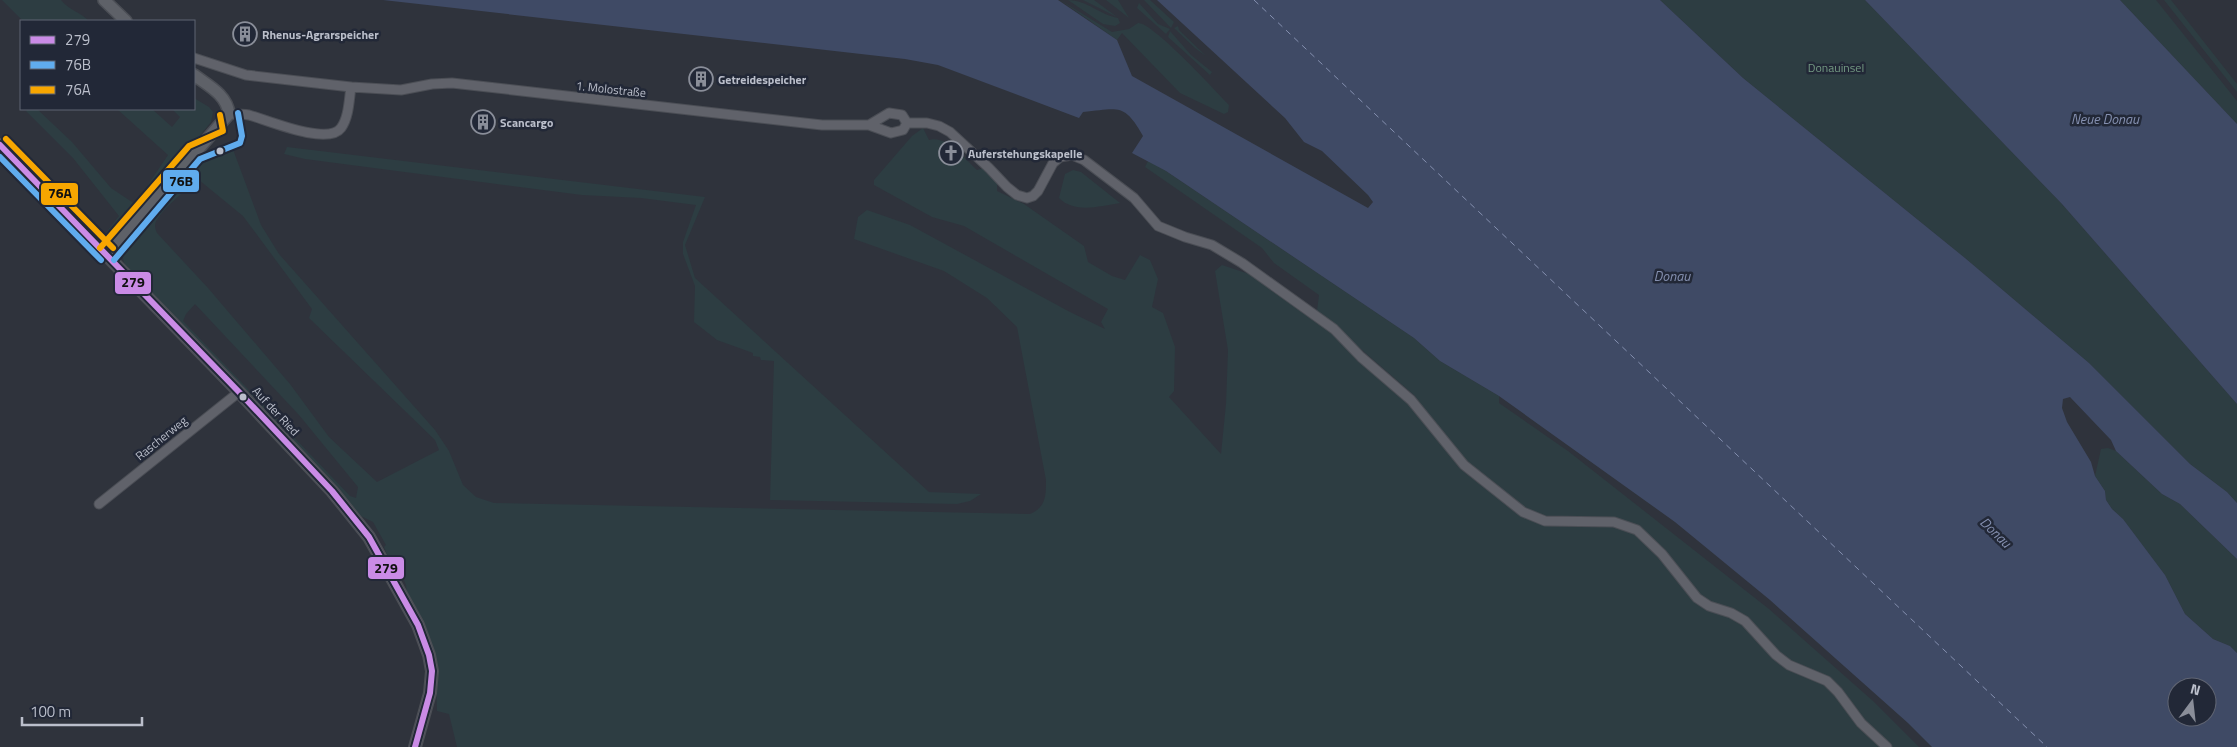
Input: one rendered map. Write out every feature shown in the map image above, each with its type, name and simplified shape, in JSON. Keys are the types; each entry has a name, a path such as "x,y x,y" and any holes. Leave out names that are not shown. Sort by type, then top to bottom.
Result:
{"main road":[{"path":"104,0 125,20"},
{"path":"107,254 229,114 228,103 195,75"},
{"name":"Auf der Ried","path":"0,145 239,392 332,491 369,537 418,625 427,649 432,671 430,693 415,747"}],"street":[{"name":"1. Molostraße","path":"195,58 246,74 351,87 401,90 432,84 452,83 822,125 870,125 884,132 896,133 903,130 907,122 902,115 889,113 870,125"},
{"path":"229,114 246,114 293,129 328,134 340,130 345,122 351,87"},
{"path":"907,122 927,123 939,126 950,132 990,168 1007,187 1017,195 1027,198 1038,191 1053,164 1060,157 1072,155 1084,160 1134,198 1158,226 1185,238 1212,245 1334,329 1361,358 1411,400 1464,465 1523,512 1545,521 1614,522 1637,530 1662,554 1697,598 1709,606 1731,613 1745,621 1783,661 1827,681 1838,692 1861,723 1887,747"},
{"name":"Rascherweg","path":"99,504 239,392"}],"green space":[{"path":"2,0 61,0 88,20 22,20"},
{"path":"1060,0 1112,32 1129,29 1138,23 1156,33 1229,105 1228,112 1224,114 1180,93 1122,33 1117,40"},
{"path":"1068,0 1081,2 1118,18 1120,23 1115,26 1103,24"},
{"path":"1083,0 1094,0 1117,17"},
{"path":"1106,0 1118,0 1129,18"},
{"path":"1144,0 1150,0 1174,22 1171,28"},
{"name":"Donauinsel","path":"1660,0 1865,0 2062,204 2237,404 2237,503 2227,492 2190,464 2089,363 1965,258 1743,78"},
{"path":"2120,0 2156,0 2237,101 2237,124"},
{"path":"2164,0 2171,0 2237,84 2237,92"},
{"path":"1139,3 1158,24 1170,29 1166,34 1137,8"},
{"path":"1178,26 1179,30 1206,56 1174,28"},
{"path":"1170,31 1191,55 1212,72 1210,75 1168,37"},
{"path":"195,99 209,107 213,112 211,122 131,220 114,236 107,237 105,234 119,216 73,158 26,111 38,110 72,142 111,188 135,204 168,155 118,110 153,110 172,127 180,117 173,110 195,110"},
{"path":"923,128 929,140 936,139 949,144 977,170 984,168 997,182 997,191 1024,204 1084,246 1088,262 1112,276 1125,280 1140,255 1150,260 1158,279 1152,307 1163,313 1175,347 1174,391 1169,397 1221,454 1226,404 1228,350 1215,271 1222,265 1252,275 1333,331 1431,419 1415,396 1317,311 1319,295 1274,263 1262,248 1145,167 1148,161 1166,171 1414,338 1440,361 1499,396 1499,403 1568,451 1769,609 1873,701 1919,747 457,747 449,714 437,711 436,673 431,643 407,594 406,585 400,570 393,569 384,547 386,545 373,522 361,516 127,270 123,257 127,238 196,156 231,144 261,225 279,254 435,430 449,451 463,485 476,497 494,503 1030,514 1039,508 1044,500 1046,480 1017,327 987,298 944,271 854,239 858,217 867,210 910,225 1105,329 1101,322 1108,309 964,226 932,217 874,185 874,180 912,136","holes":["199,180 243,216 312,309 309,318 435,440 439,450 377,482 329,437 290,384 208,288 157,233 155,226 160,215 173,201","195,304 299,415 358,487 356,498 350,496 183,321 186,314"]},
{"path":"287,147 705,197 685,245 695,278 929,492 981,494 970,501 957,504 770,500 774,361 761,360 760,357 753,356 753,353 717,340 694,322 695,286 683,254 683,242 696,205 641,198 582,195 305,159 284,154"},
{"path":"1073,170 1081,172 1120,203 1088,208 1065,203 1059,198 1065,174"},
{"path":"2108,448 2116,451 2162,494 2180,504 2237,559 2237,653 2230,646 2213,639 2185,614 2165,575 2123,519 2112,509 2106,500 2105,491 2095,476 2101,449"}],"water":[{"name":"Donau","path":"383,0 1058,0 1117,40 1132,76 1368,208 1373,202 1368,195 1322,151 1304,142 1285,118 1157,0 1660,0 1743,78 1965,258 2089,363 2190,464 2227,492 2237,503 2237,559 2180,504 2162,494 2116,451 2111,440 2070,397 2063,399 2062,408 2067,422 2091,462 2095,476 2105,491 2106,500 2112,509 2123,519 2165,575 2185,614 2213,639 2230,646 2237,653 2237,747 1932,747 1908,723 1770,600 1675,522 1499,396 1440,361 1414,338 1166,171 1132,153 1143,136 1131,117 1119,110 1112,109 1083,112 1079,118 938,65 905,59"},
{"name":"Neue Donau","path":"1865,0 2120,0 2237,124 2237,404 2062,204"}],"ferry route":[{"path":"1254,0 2047,747"}],"transit line":[{"name":"76B","path":"114,260 200,159 240,143 242,136 238,113"},
{"name":"76A","path":"100,248 189,146 223,131 220,115"},
{"name":"76A","path":"6,139 113,248"},
{"name":"279","path":"0,145 239,392 332,491 369,537 418,625 429,655 432,671 430,693 415,747"},
{"name":"76B","path":"0,157 101,260"}],"place":[{"name":"Rhenus-Agrarspeicher","path":"245,34"},
{"name":"Getreidespeicher","path":"701,79"},
{"name":"Scancargo","path":"483,122"},
{"name":"Auferstehungskapelle","path":"951,153"}]}
